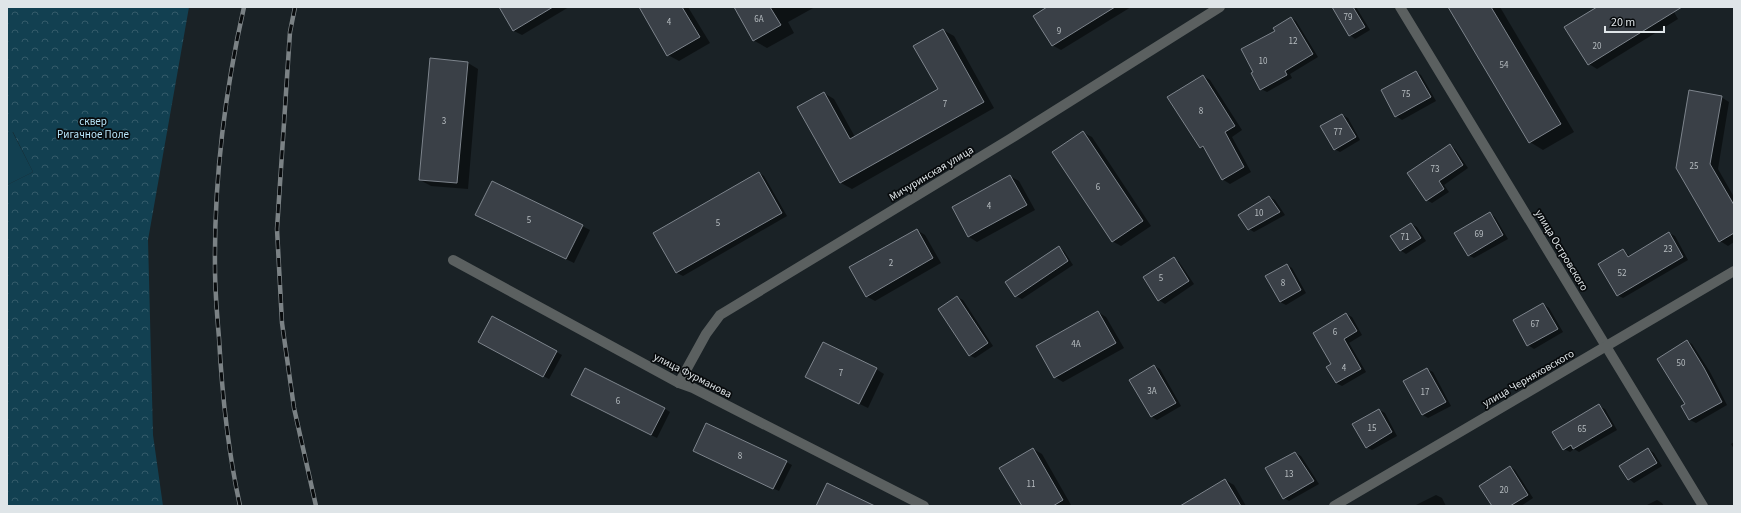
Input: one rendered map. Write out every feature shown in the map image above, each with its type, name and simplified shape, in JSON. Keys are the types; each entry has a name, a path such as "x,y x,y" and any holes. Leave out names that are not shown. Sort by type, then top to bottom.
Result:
{"street":[{"name":"Мичуринская улица","path":"679,383 706,334 720,315 1003,143 1220,7"},
{"name":"улица Островского","path":"1400,7 1703,506"},
{"name":"улица Фурманова","path":"454,260 679,383 693,388 924,506"},
{"name":"улица Черняховского","path":"1334,506 1734,271"}],"green space":[{"name":"сквер Ригачное Поле","path":"7,7 189,7 148,240 153,435 163,506 7,506 7,185 33,172 13,132 7,134"},
{"path":"12,131 33,172 7,185 7,134"}],"building":[{"path":"499,7 553,7 513,31"},
{"path":"639,7 682,7 700,37 667,56"},
{"path":"734,7 770,7 781,25 753,41"},
{"path":"1047,7 1115,7 1052,46 1033,16"},
{"path":"1332,7 1353,7 1365,27 1349,36"},
{"path":"1448,7 1491,7 1561,124 1529,143"},
{"path":"1597,7 1682,7 1588,65 1564,27"},
{"path":"1291,17 1313,54 1285,71 1287,75 1260,90 1251,73 1253,72 1241,49 1275,31 1273,28"},
{"path":"943,29 984,102 840,183 797,107 824,92 850,139 938,89 913,46"},
{"path":"430,58 468,62 457,183 419,180"},
{"path":"1416,71 1431,97 1395,117 1381,90"},
{"path":"1203,75 1235,126 1225,132 1244,167 1222,180 1203,146 1200,148 1167,97"},
{"path":"1689,90 1722,96 1710,164 1734,205 1734,233 1719,242 1676,168"},
{"path":"1342,114 1356,137 1334,150 1320,126"},
{"path":"1083,131 1143,221 1112,242 1052,152"},
{"path":"1450,144 1463,165 1439,181 1444,189 1426,201 1407,173"},
{"path":"759,172 782,213 676,273 653,233"},
{"path":"1010,175 1027,205 968,237 952,207"},
{"path":"492,181 583,225 566,259 475,215"},
{"path":"1269,196 1280,212 1248,230 1238,215"},
{"path":"1490,212 1503,235 1468,256 1454,233"},
{"path":"1411,223 1421,238 1400,251 1390,236"},
{"path":"917,229 933,258 866,297 849,267"},
{"path":"1669,232 1683,257 1617,296 1598,264 1623,249 1628,257"},
{"path":"1059,246 1068,261 1015,297 1005,282"},
{"path":"1174,257 1189,281 1158,301 1143,277"},
{"path":"1287,264 1301,290 1280,302 1265,276"},
{"path":"957,296 988,343 969,356 938,309"},
{"path":"1543,303 1558,329 1527,346 1513,320"},
{"path":"1098,311 1116,343 1054,378 1036,346"},
{"path":"1346,313 1357,331 1344,339 1361,369 1336,383 1326,367 1331,364 1313,333"},
{"path":"492,316 557,351 543,377 478,342"},
{"path":"1687,340 1722,402 1689,420 1681,406 1685,404 1657,359"},
{"path":"823,342 877,368 859,404 805,377"},
{"path":"1154,365 1176,403 1151,417 1129,380"},
{"path":"585,368 665,408 651,435 571,395"},
{"path":"1427,368 1446,402 1422,415 1403,381"},
{"path":"1599,404 1612,426 1573,449 1571,445 1563,450 1552,432"},
{"path":"1379,409 1392,432 1366,448 1352,424"},
{"path":"706,423 787,461 773,489 693,451"},
{"path":"1033,448 1063,500 1053,506 1022,506 999,468"},
{"path":"1648,448 1657,463 1628,480 1619,466"},
{"path":"1295,452 1314,481 1283,499 1265,468"},
{"path":"1510,466 1528,495 1510,506 1492,506 1479,486"},
{"path":"1225,479 1241,506 1180,506"},
{"path":"827,483 875,506 816,506"}],"railway":[{"path":"240,506 229,443 222,380 216,294 215,236 216,203 226,104 244,7"},
{"path":"295,7 290,32 277,229 282,323 294,408 316,506"}]}
